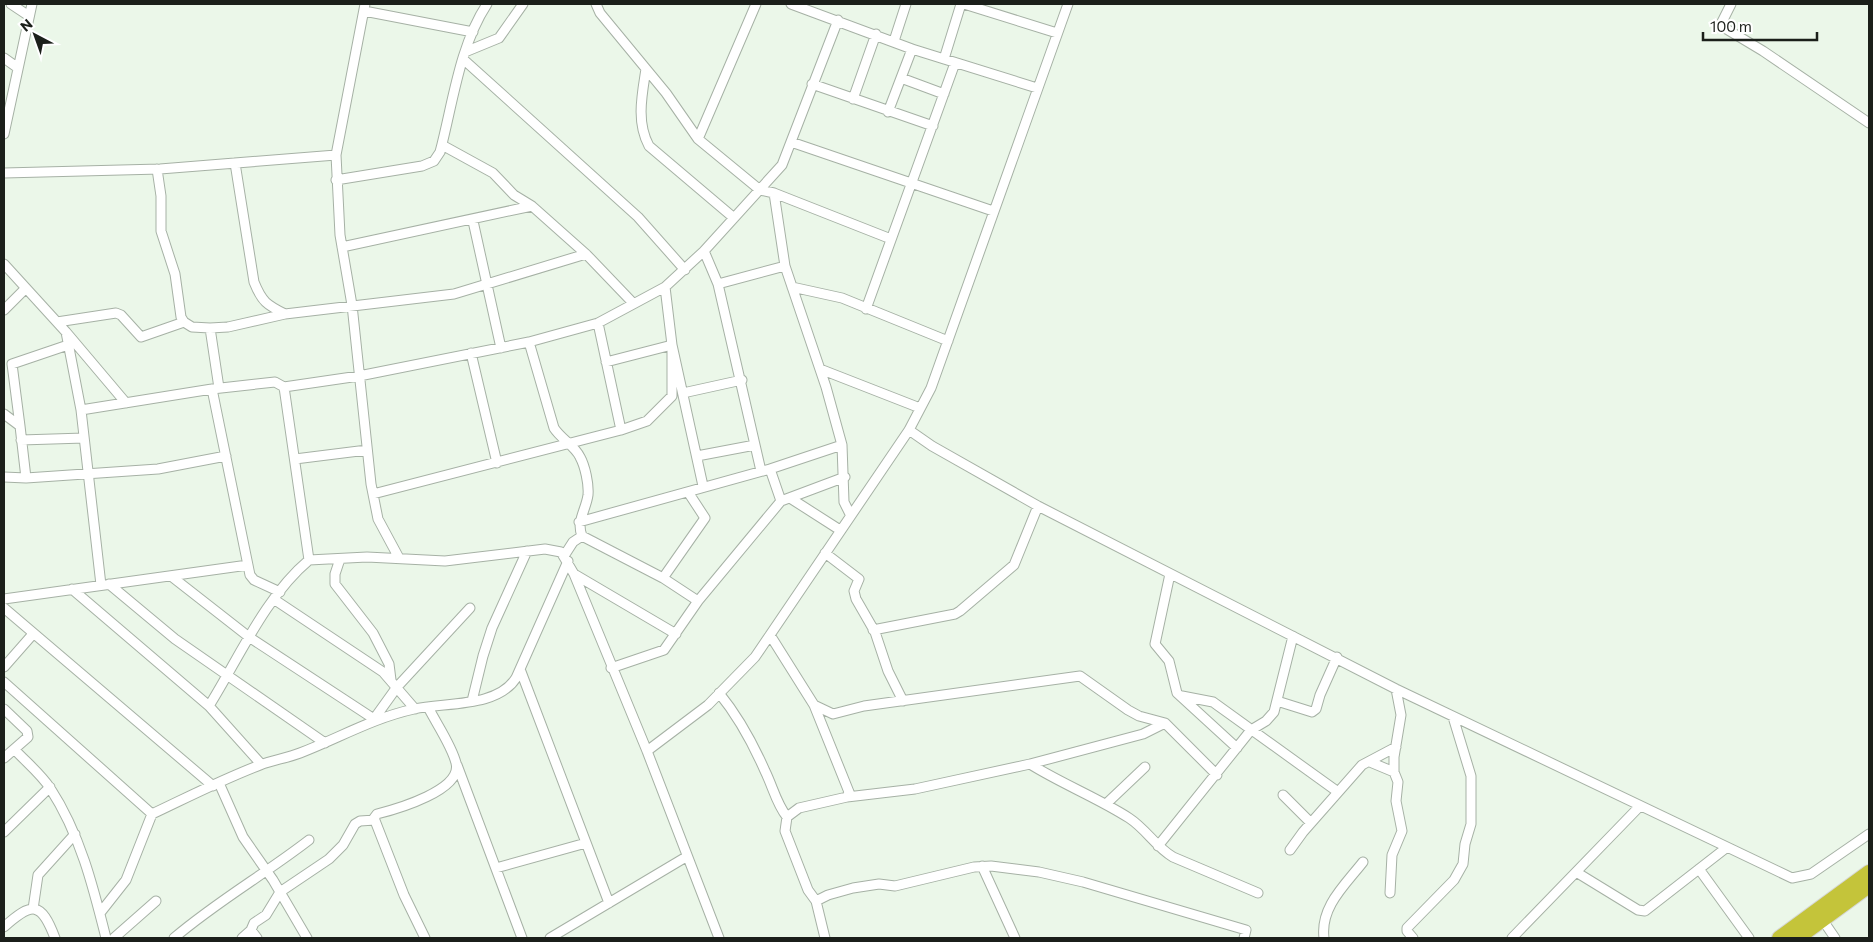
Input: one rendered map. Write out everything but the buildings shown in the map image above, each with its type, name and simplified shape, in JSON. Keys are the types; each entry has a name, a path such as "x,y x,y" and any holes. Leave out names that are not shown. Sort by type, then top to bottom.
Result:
{"highway":[{"path":"1780,938 1869,872"},
{"path":"1798,938 1869,886"}],"street":[{"path":"11,4 30,16"},
{"path":"4,134 6,114 32,4"},
{"path":"336,180 422,166 434,161 442,145 464,56 487,4"},
{"path":"464,56 499,38 523,4"},
{"path":"596,4 600,13 646,69 698,139 760,190 774,193 891,239"},
{"path":"698,139 756,4"},
{"path":"791,4 876,34 912,49 1037,88"},
{"path":"894,41 906,4"},
{"path":"944,59 963,4 1058,33"},
{"path":"647,751 708,704 755,657 850,514 909,430 931,388 992,211 1068,4"},
{"path":"1731,4 1722,20 1721,24 1723,27 1763,51 1869,123"},
{"path":"399,558 378,519 373,494 352,305 342,247 336,180 336,155 365,7 473,32"},
{"path":"81,410 216,389 275,382 284,388 359,376 529,342 598,323 632,303 665,287 685,270 782,165 838,20"},
{"path":"853,99 876,34"},
{"path":"888,112 912,49"},
{"path":"464,56 638,218 685,270"},
{"path":"4,58 18,68"},
{"path":"866,309 955,63"},
{"path":"646,69 641,102 642,132 649,146 734,218"},
{"path":"901,78 944,94"},
{"path":"812,84 888,112 933,126"},
{"path":"791,142 992,211"},
{"path":"442,145 493,173 514,195 532,206 586,254 632,303"},
{"path":"4,173 157,170 336,155"},
{"path":"235,163 254,282 261,298 271,307 285,314"},
{"path":"157,170 161,196 161,231 173,265 184,322 192,327 228,327 285,314 454,294 586,254"},
{"path":"774,193 785,266 820,369 842,445 845,477 844,502 850,514"},
{"path":"342,247 473,221 532,206"},
{"path":"473,221 501,348"},
{"path":"704,251 718,284 742,380 755,445 765,470 785,499 840,530"},
{"path":"4,264 66,332 126,403"},
{"path":"718,284 785,266"},
{"path":"665,287 672,345 703,486"},
{"path":"792,287 842,298 948,342"},
{"path":"4,310 26,288"},
{"path":"56,322 116,313 121,315 141,337 184,322"},
{"path":"598,323 621,430"},
{"path":"210,328 216,389 226,456 248,565 254,580 394,683 415,709"},
{"path":"66,332 81,410 87,473 105,585 175,638 325,743"},
{"path":"529,342 554,428 580,456 588,487 588,497 579,522 582,536"},
{"path":"26,478 12,364 68,345"},
{"path":"606,362 672,345"},
{"path":"373,494 569,444 647,421 672,396 672,345"},
{"path":"471,353 497,463"},
{"path":"820,369 920,408"},
{"path":"683,393 742,380"},
{"path":"284,388 309,560"},
{"path":"4,414 20,426"},
{"path":"909,430 932,446 1038,506 1170,574 1453,717 1792,878 1811,874 1869,834"},
{"path":"21,440 84,438"},
{"path":"696,456 755,445"},
{"path":"579,522 765,470 842,445"},
{"path":"295,459 368,450"},
{"path":"4,477 26,478 158,469 226,456"},
{"path":"611,668 664,650 698,601 785,499 845,477"},
{"path":"663,578 705,518 688,492"},
{"path":"873,630 955,614 960,611 1014,565 1038,506"},
{"path":"582,536 663,578 698,601"},
{"path":"100,913 126,880 152,814 261,764 297,754 325,743 374,719 415,709 499,695 511,686 573,542 582,536"},
{"path":"209,706 249,637 277,596 309,560 399,558 445,561 527,550 546,549 561,552 574,574 611,668 647,751 686,857 719,938"},
{"path":"472,701 482,656 492,628 527,550"},
{"path":"825,553 859,579 854,590 856,599 873,630 888,671 903,700"},
{"path":"340,559 335,574 335,584 373,633 388,664 394,683"},
{"path":"4,599 248,565"},
{"path":"574,574 676,634"},
{"path":"1170,574 1155,644 1169,661 1177,693 1237,748"},
{"path":"171,576 249,637 374,719"},
{"path":"72,589 209,706 261,764"},
{"path":"4,608 216,784 243,837 280,892 307,938"},
{"path":"374,719 394,683 470,608"},
{"path":"4,667 33,634"},
{"path":"770,635 814,705 849,792 847,797"},
{"path":"1158,846 1217,775 1251,730 1272,715 1293,636"},
{"path":"1277,701 1312,712 1316,710 1320,695 1337,658"},
{"path":"520,668 609,903"},
{"path":"814,705 833,714 903,700 1080,676 1128,710 1165,723 1217,775"},
{"path":"4,682 152,814"},
{"path":"1390,893 1392,855 1402,832 1396,801 1398,782 1394,772 1401,715 1396,688"},
{"path":"719,693 730,706 741,728 755,748 776,799 787,817 785,831 808,890 816,901 825,938"},
{"path":"1181,696 1213,702 1338,792"},
{"path":"428,707 457,764 522,938"},
{"path":"4,709 28,731 28,737 4,758"},
{"path":"1413,938 1407,931 1407,928 1459,873 1472,824 1471,776 1453,717"},
{"path":"1152,720 1156,730"},
{"path":"787,817 799,808 847,797 915,789 1030,764 1156,730 1165,723"},
{"path":"1290,850 1362,765 1396,747"},
{"path":"14,749 50,787 75,834 91,876 106,938"},
{"path":"1370,762 1394,772"},
{"path":"425,938 404,895 375,820 377,814 438,792 455,774 457,764"},
{"path":"1030,764 1106,804 1132,820 1158,846 1173,856 1258,893"},
{"path":"1106,804 1145,767"},
{"path":"4,832 50,787"},
{"path":"1283,795 1311,823"},
{"path":"1512,938 1640,806"},
{"path":"242,938 251,930 254,923 266,915 280,892 328,859 343,845 355,824 375,820"},
{"path":"33,909 38,875 75,834"},
{"path":"174,938 212,906 267,872 309,840"},
{"path":"496,868 586,843"},
{"path":"1576,872 1638,910 1645,911 1726,848"},
{"path":"550,938 686,857"},
{"path":"1324,938 1324,921 1327,909 1363,862"},
{"path":"816,901 854,888 879,884 895,886 982,866 1039,872 1083,882 1246,930 1244,938"},
{"path":"982,866 1014,938"},
{"path":"1699,870 1749,938"},
{"path":"114,938 156,900"},
{"path":"4,927 21,912 26,909 33,909 48,918 55,938"},
{"path":"1822,919 1834,938"},
{"path":"251,930 257,938"}]}
